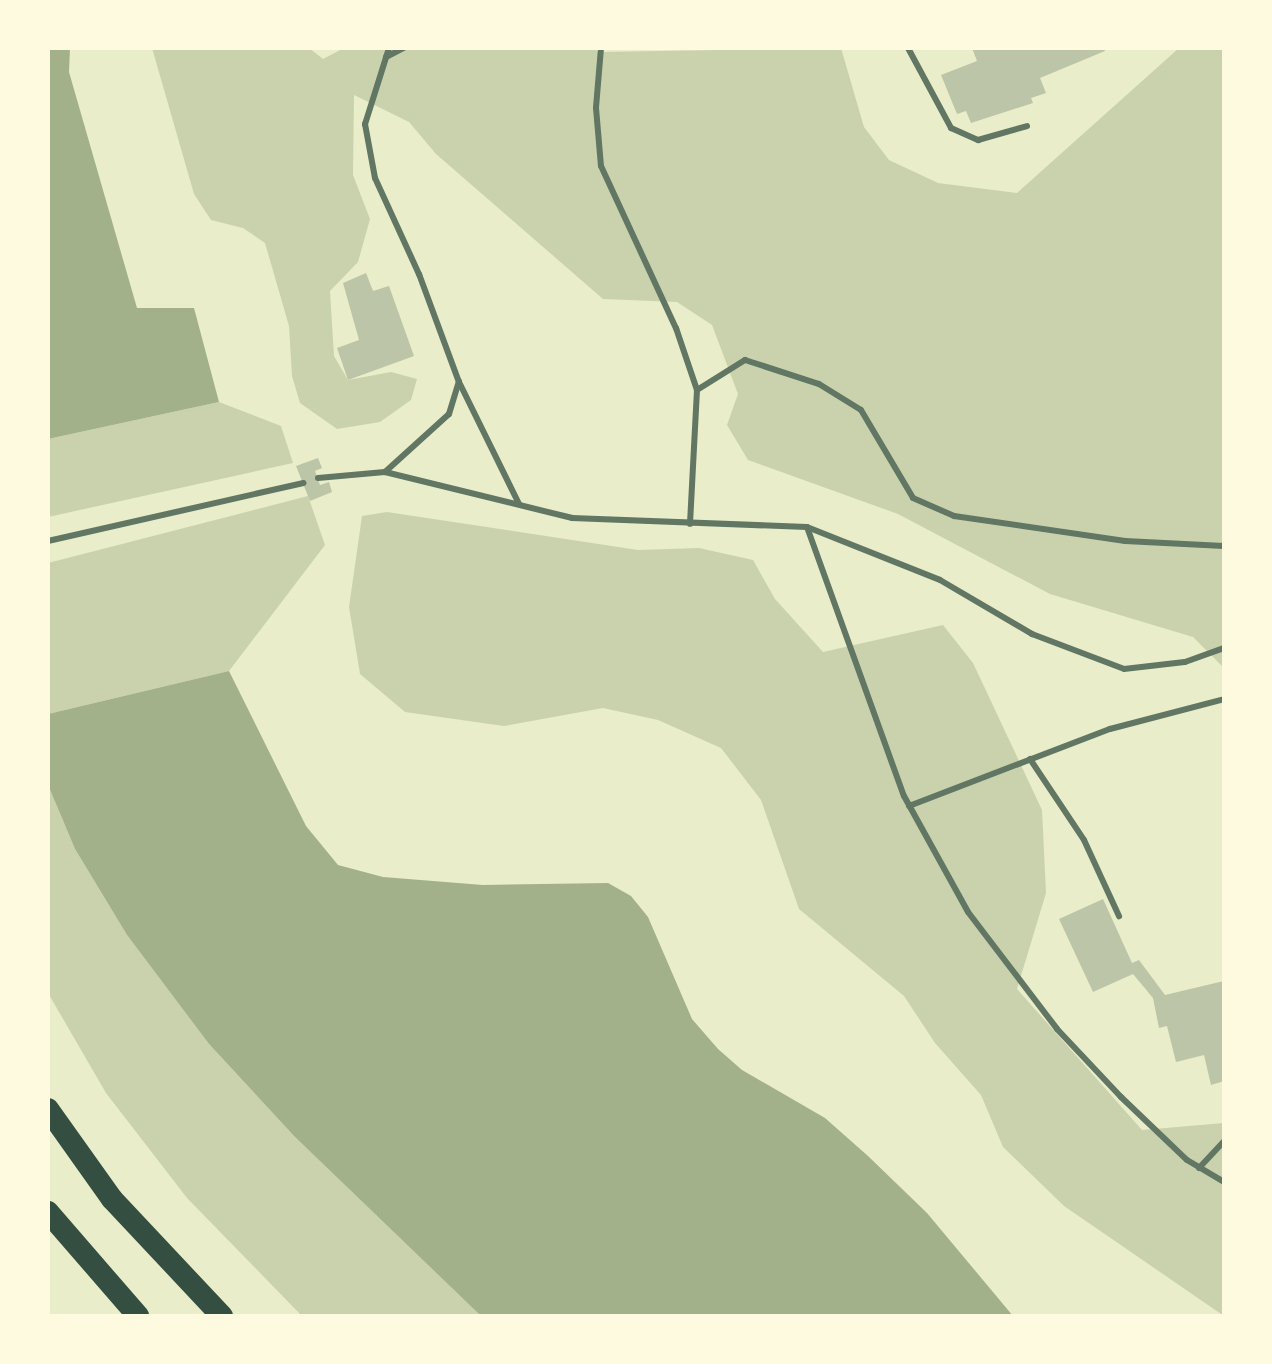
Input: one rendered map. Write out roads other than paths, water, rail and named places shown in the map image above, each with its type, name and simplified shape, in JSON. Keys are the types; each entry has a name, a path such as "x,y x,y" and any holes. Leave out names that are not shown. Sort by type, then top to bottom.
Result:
{"highway":[{"path":"48,1109 148,1242 222,1316"},
{"path":"48,1212 138,1316"}],"lane":[{"path":"389,48 365,124 375,178 419,274 459,382 519,504"},
{"path":"386,57 404,48"},
{"path":"601,48 596,108 601,166 676,328 697,390 690,524"},
{"path":"908,48 951,128 978,140 1027,126"},
{"path":"697,390 745,360 776,366 819,384 861,410 913,498 954,516 1125,541 1224,546"},
{"path":"385,472 449,414 459,382"},
{"path":"318,478 385,472 572,518 807,527 940,580 1032,634 1124,669 1185,662 1224,648"},
{"path":"48,541 303,483"},
{"path":"807,527 909,806 968,912 1057,1029 1199,1168 1224,1182"},
{"path":"909,806 1110,729 1224,699"},
{"path":"1030,759 1084,840 1119,916"},
{"path":"1199,1168 1224,1141"}]}
